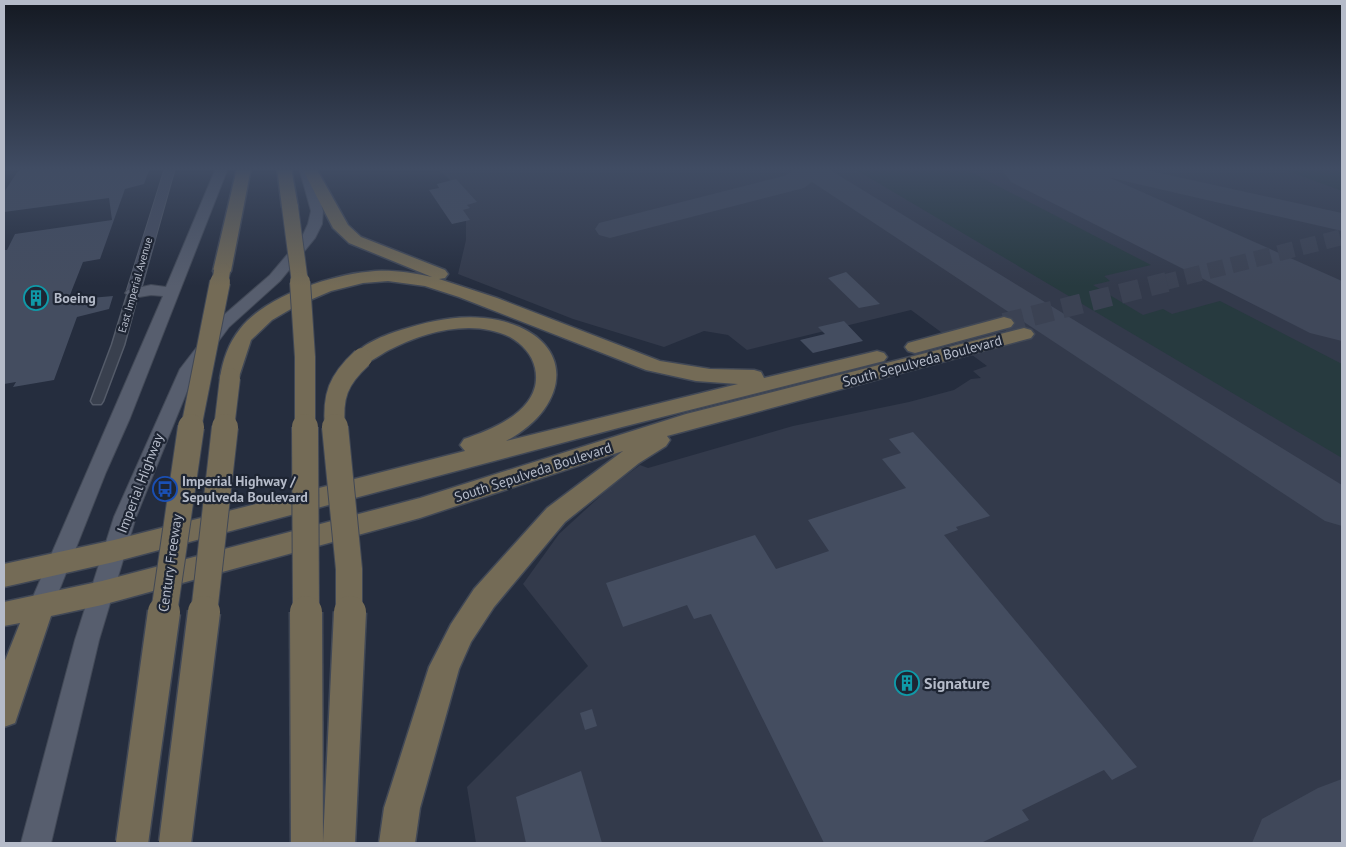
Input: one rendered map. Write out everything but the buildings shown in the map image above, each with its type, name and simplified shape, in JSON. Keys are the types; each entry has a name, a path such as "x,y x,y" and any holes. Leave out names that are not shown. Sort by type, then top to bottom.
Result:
{"highway":[{"name":"Century Freeway","path":"132,843 189,436 236,208"},
{"path":"290,208 300,284 305,357 306,843"},
{"path":"330,208 341,228 356,240 527,310 544,322"},
{"path":"175,843 198,663 233,354 249,328 271,312 316,290 365,278 409,278 435,283 544,322 639,361 682,373 722,378 758,377 862,361"},
{"name":"South Sepulveda Boulevard","path":"4,576 114,551 622,419 862,361 1004,323"},
{"path":"338,843 350,602 349,569 333,406 336,393 343,378 362,358 388,342 415,331 443,325 480,324 507,330 529,341 542,356 547,375 544,391 533,410 513,427 489,439 440,454 370,484"},
{"name":"South Sepulveda Boulevard","path":"4,614 102,593 420,508 686,422 1024,334"},
{"path":"397,843 402,808 444,667 461,633 484,598 556,515 631,457 686,422"},
{"path":"4,712 18,665 41,606"}],"main road":[{"path":"41,606 96,472 122,418 170,292 205,208"},
{"name":"Imperial Highway","path":"36,843 87,640 124,517 186,374 223,324 275,278 308,238 315,224 316,208"},
{"path":"133,293 151,290 170,292"}],"street":[{"name":"East Imperial Avenue","path":"98,401 118,345 158,208"}],"shaded area":[{"path":"457,208 1342,208 1342,843 476,843 467,787 588,666 523,584 559,534 608,489 640,465 648,468 793,426 909,402 954,390 971,379 981,378 973,371 987,366 911,310 747,350 728,335 704,331 664,347 573,319 458,274 466,240 466,220"}],"green space":[{"path":"920,208 1040,208 1151,265 1104,276 1110,281 1093,285 1143,315 1163,309 1172,314 1220,301 1342,364 1342,458"}],"taxiway":[{"path":"610,229 694,208"},
{"path":"871,208 1342,508"},
{"path":"1141,208 1294,292"},
{"path":"1276,208 1342,222"},
{"path":"1286,843 1342,812"}],"runway":[{"path":"1117,208 1342,314"}],"tunnel":[{"path":"1162,283 1342,237"},
{"path":"1004,323 1167,282"}],"place":[{"name":"Boeing","path":"36,298"},
{"name":"Imperial Highway / Sepulveda Boulevard","path":"165,489"},
{"name":"Signature","path":"907,683"}]}
